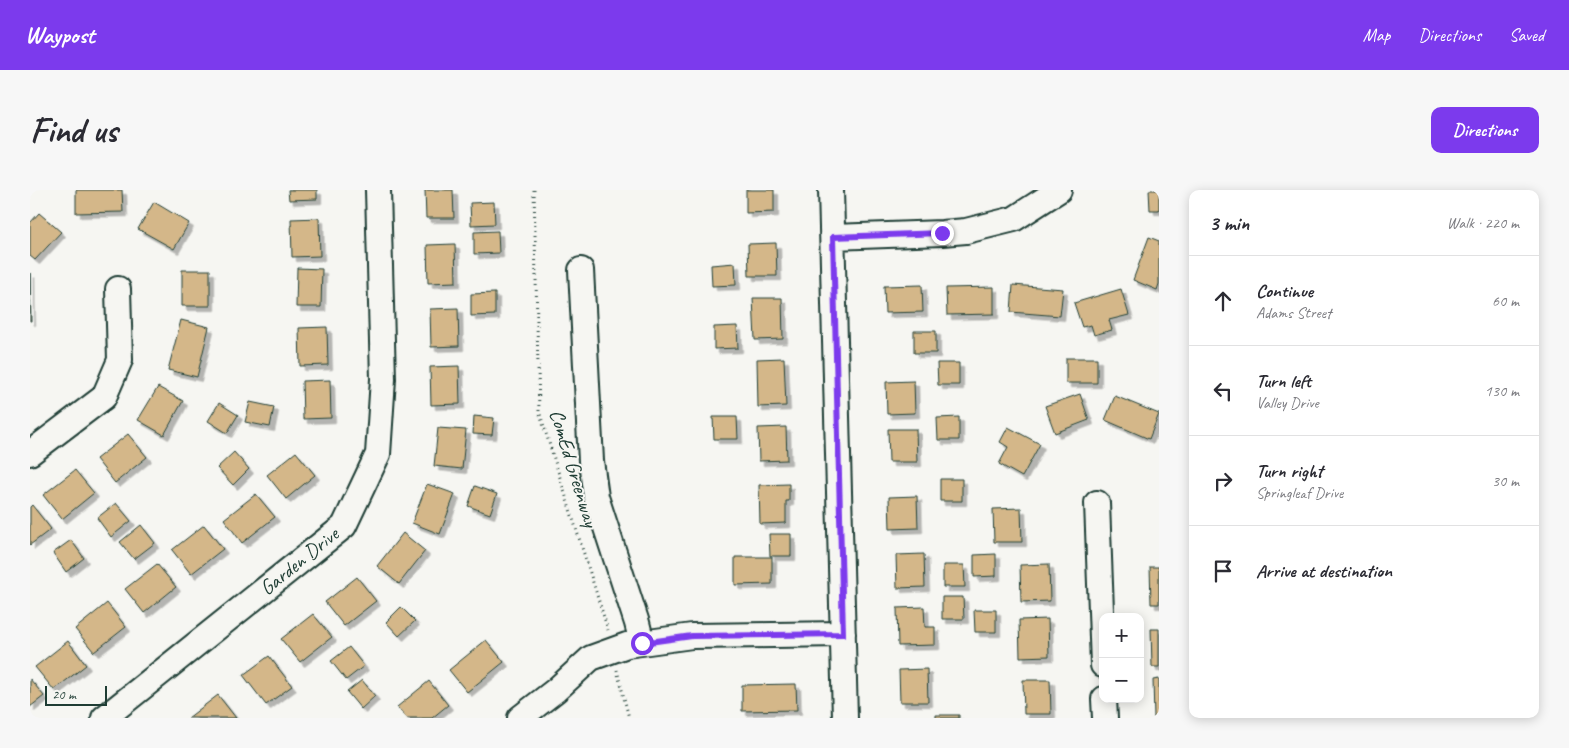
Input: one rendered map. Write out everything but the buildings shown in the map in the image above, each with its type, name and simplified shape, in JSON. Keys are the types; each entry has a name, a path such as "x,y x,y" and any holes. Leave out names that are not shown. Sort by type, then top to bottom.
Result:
{"street":[{"name":"Garden Drive","path":"104,718 344,526 378,454 383,379 378,190"},
{"path":"832,190 845,718"},
{"path":"833,237 966,231 1014,219 1058,190"},
{"path":"581,270 591,460 596,497 642,643"},
{"path":"30,453 104,397 120,360 118,289"},
{"path":"1097,503 1103,658"},
{"path":"520,718 556,690 591,658 627,645 692,636 843,634"},
{"path":"1104,703 1105,718"}],"path":[{"name":"ComEd Greenway","path":"534,190 539,411 606,624 630,718"}],"route":[{"path":"642,643 692,636 843,634 833,237 942,233"}]}
